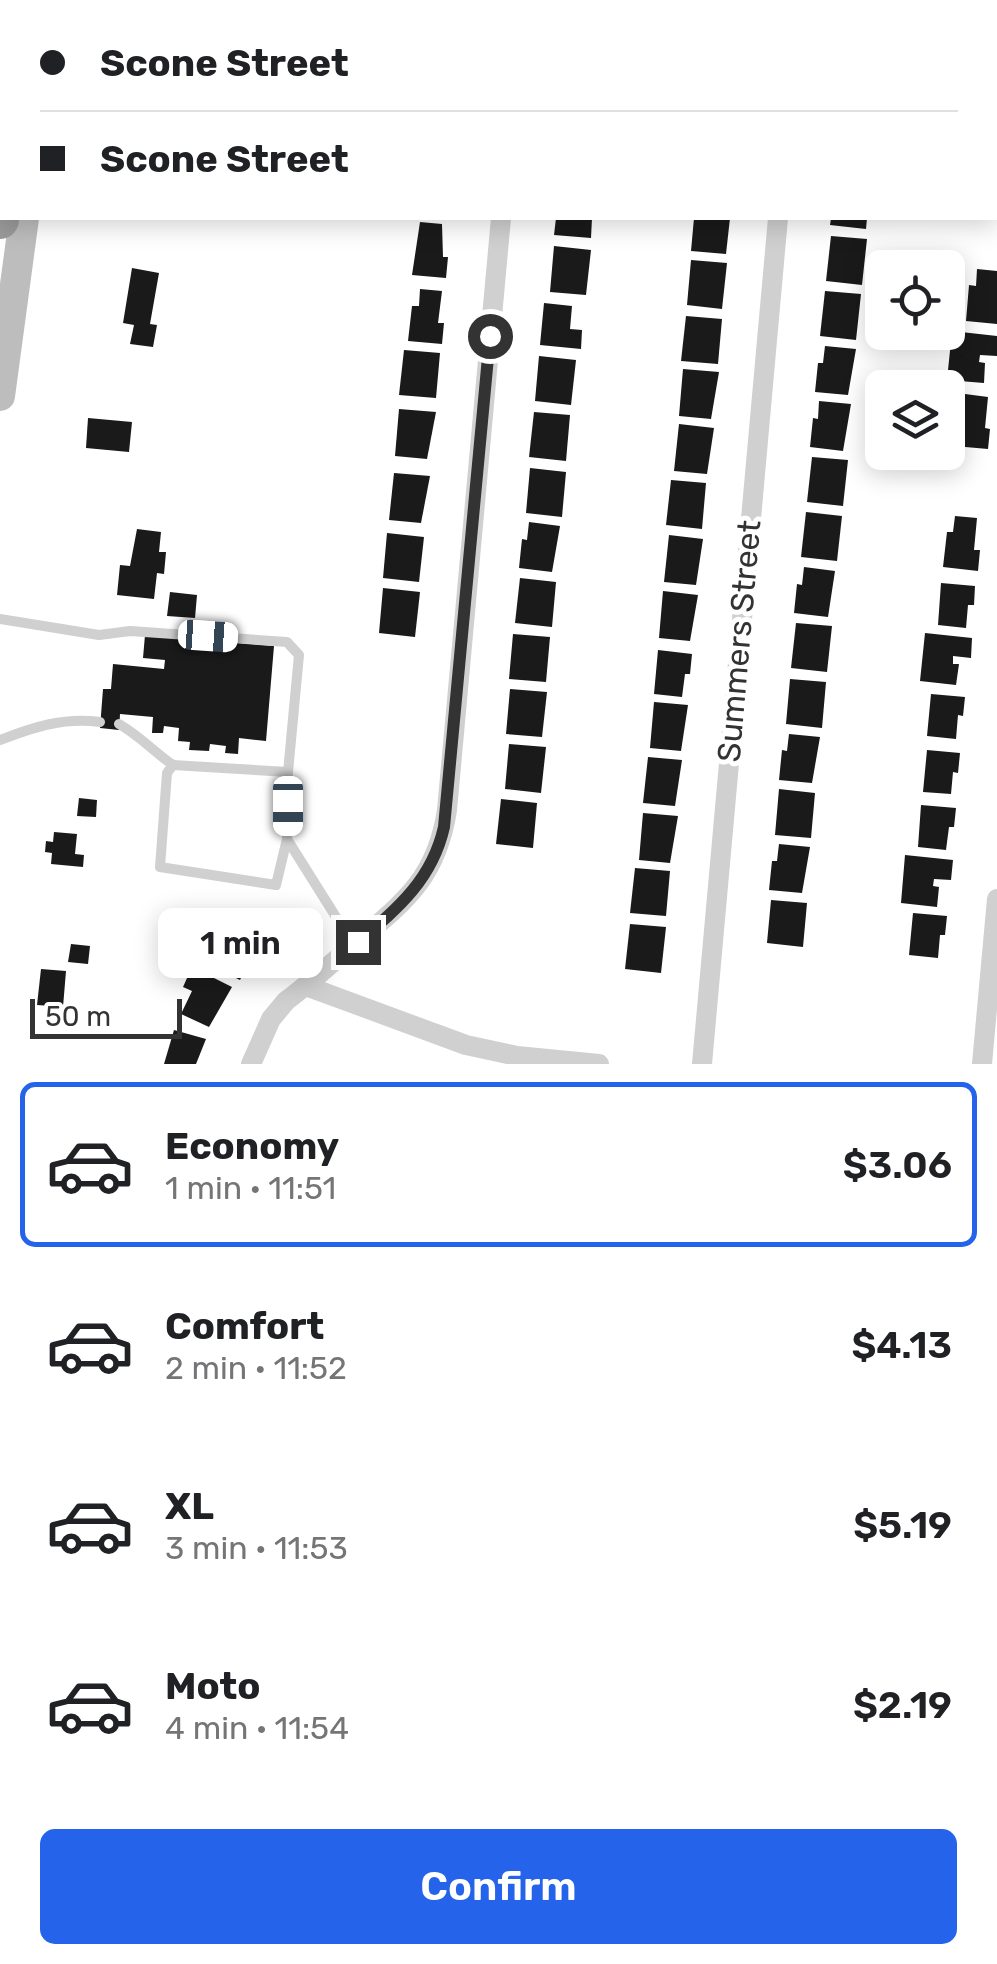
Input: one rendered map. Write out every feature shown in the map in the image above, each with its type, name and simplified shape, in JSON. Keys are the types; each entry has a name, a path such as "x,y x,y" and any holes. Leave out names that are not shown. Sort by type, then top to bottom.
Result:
{"main road":[{"path":"0,396 24,220"}],"street":[{"path":"251,1064 271,1019 415,891 434,861 444,827 501,220"},
{"name":"Summers Street","path":"702,1064 778,220"},
{"path":"982,1064 997,899"},
{"path":"306,986 466,1045 516,1056 600,1064"}],"lane":[{"path":"0,619 99,636 130,630 287,642 299,655 288,772 287,839 276,884 160,867 167,773 174,765"},
{"path":"0,740 51,722 100,722"},
{"path":"119,724 141,736 151,750 174,765 288,772"},
{"path":"287,839 341,924 358,942"}],"building":[{"path":"556,220 592,220 591,238 554,235"},
{"path":"694,220 730,220 726,254 691,251"},
{"path":"831,220 867,220 866,229 830,225"},
{"path":"420,222 442,224 443,257 448,257 446,278 412,275"},
{"path":"831,236 867,239 862,285 826,281"},
{"path":"554,246 591,250 586,295 550,292"},
{"path":"691,260 727,263 722,309 687,305"},
{"path":"132,268 159,273 150,324 157,325 153,347 130,344 134,325 123,323"},
{"path":"977,269 997,271 997,324 966,321 969,285 976,286"},
{"path":"420,289 442,291 438,323 444,323 442,344 408,341 412,306 419,306"},
{"path":"825,291 861,294 856,340 820,336"},
{"path":"544,303 572,306 570,329 582,330 581,349 540,345"},
{"path":"686,316 722,319 718,364 681,361"},
{"path":"965,332 997,336 997,356 980,355 979,362 985,363 984,383 965,381 965,370 948,370 950,350 965,350"},
{"path":"825,346 856,349 848,395 815,392 818,363 823,363"},
{"path":"404,350 440,353 436,398 399,395"},
{"path":"539,356 576,360 571,405 535,401"},
{"path":"683,369 719,372 711,419 679,416"},
{"path":"965,394 988,397 988,449 965,447"},
{"path":"819,401 851,404 843,451 810,447"},
{"path":"399,409 436,412 427,459 395,456"},
{"path":"534,412 570,415 566,461 529,457"},
{"path":"88,418 132,422 129,452 86,448"},
{"path":"679,424 714,428 707,474 674,471"},
{"path":"812,457 848,460 843,506 807,502"},
{"path":"530,468 566,472 562,517 526,513"},
{"path":"394,473 430,476 421,523 389,520"},
{"path":"671,480 706,483 702,529 666,525"},
{"path":"806,512 842,516 837,561 801,557"},
{"path":"955,516 977,518 974,550 980,550 978,571 943,567 947,532 953,532"},
{"path":"529,522 560,526 552,572 519,568 522,539 527,540"},
{"path":"137,529 161,532 159,552 166,552 164,574 157,573 154,599 117,595 120,565 130,566"},
{"path":"387,533 424,537 419,582 383,578"},
{"path":"669,535 703,539 696,585 664,582"},
{"path":"804,567 835,571 828,617 794,613 797,584 802,585"},
{"path":"520,578 556,582 552,627 515,623"},
{"path":"941,583 975,586 974,605 968,605 966,628 938,625"},
{"path":"383,588 420,592 415,637 379,633"},
{"path":"663,591 698,595 690,641 659,638"},
{"path":"170,592 197,595 195,618 167,616"},
{"path":"796,623 832,626 827,672 791,668"},
{"path":"925,633 972,638 971,658 953,656 953,664 959,664 956,685 920,681"},
{"path":"513,634 550,637 546,682 509,679"},
{"path":"145,635 274,646 266,741 239,738 238,754 225,753 226,746 210,744 209,751 189,750 190,742 178,741 179,728 164,726 163,733 152,733 153,717 120,714 119,730 100,728 103,689 111,689 113,664 164,669 165,660 143,658"},
{"path":"658,650 692,654 682,697 654,694"},
{"path":"790,679 826,682 822,728 786,724"},
{"path":"510,689 547,692 542,737 506,734"},
{"path":"931,694 965,697 963,716 958,715 956,739 927,736"},
{"path":"654,702 688,705 681,751 650,748"},
{"path":"789,734 820,737 812,783 779,780 782,750 787,751"},
{"path":"509,744 546,747 541,793 505,789"},
{"path":"927,750 960,753 951,794 923,792"},
{"path":"648,757 682,760 675,806 643,803"},
{"path":"779,789 815,793 811,838 775,835"},
{"path":"79,798 97,800 96,817 77,816"},
{"path":"501,799 537,803 533,848 496,844"},
{"path":"921,805 956,808 946,850 918,847"},
{"path":"643,813 678,816 670,863 639,860"},
{"path":"54,832 77,834 75,854 84,855 83,867 51,864 52,853 45,852 46,841 53,842"},
{"path":"779,844 810,847 802,893 769,890 772,861 777,861"},
{"path":"905,855 953,860 951,880 934,879 933,886 939,887 937,907 901,903"},
{"path":"635,868 670,871 666,916 630,913"},
{"path":"771,900 807,903 803,947 767,943"},
{"path":"913,913 947,916 938,958 909,955"},
{"path":"630,924 666,927 661,973 625,969"},
{"path":"233,930 263,944 240,980 215,968"},
{"path":"71,944 90,946 88,964 68,962"},
{"path":"192,967 232,987 209,1027 181,1014 192,991 183,987"},
{"path":"41,969 66,971 63,1007 37,1005"},
{"path":"174,1030 206,1039 196,1064 164,1064"}],"route":[{"path":"358,942 415,891 434,861 448,810 490,336"}]}
